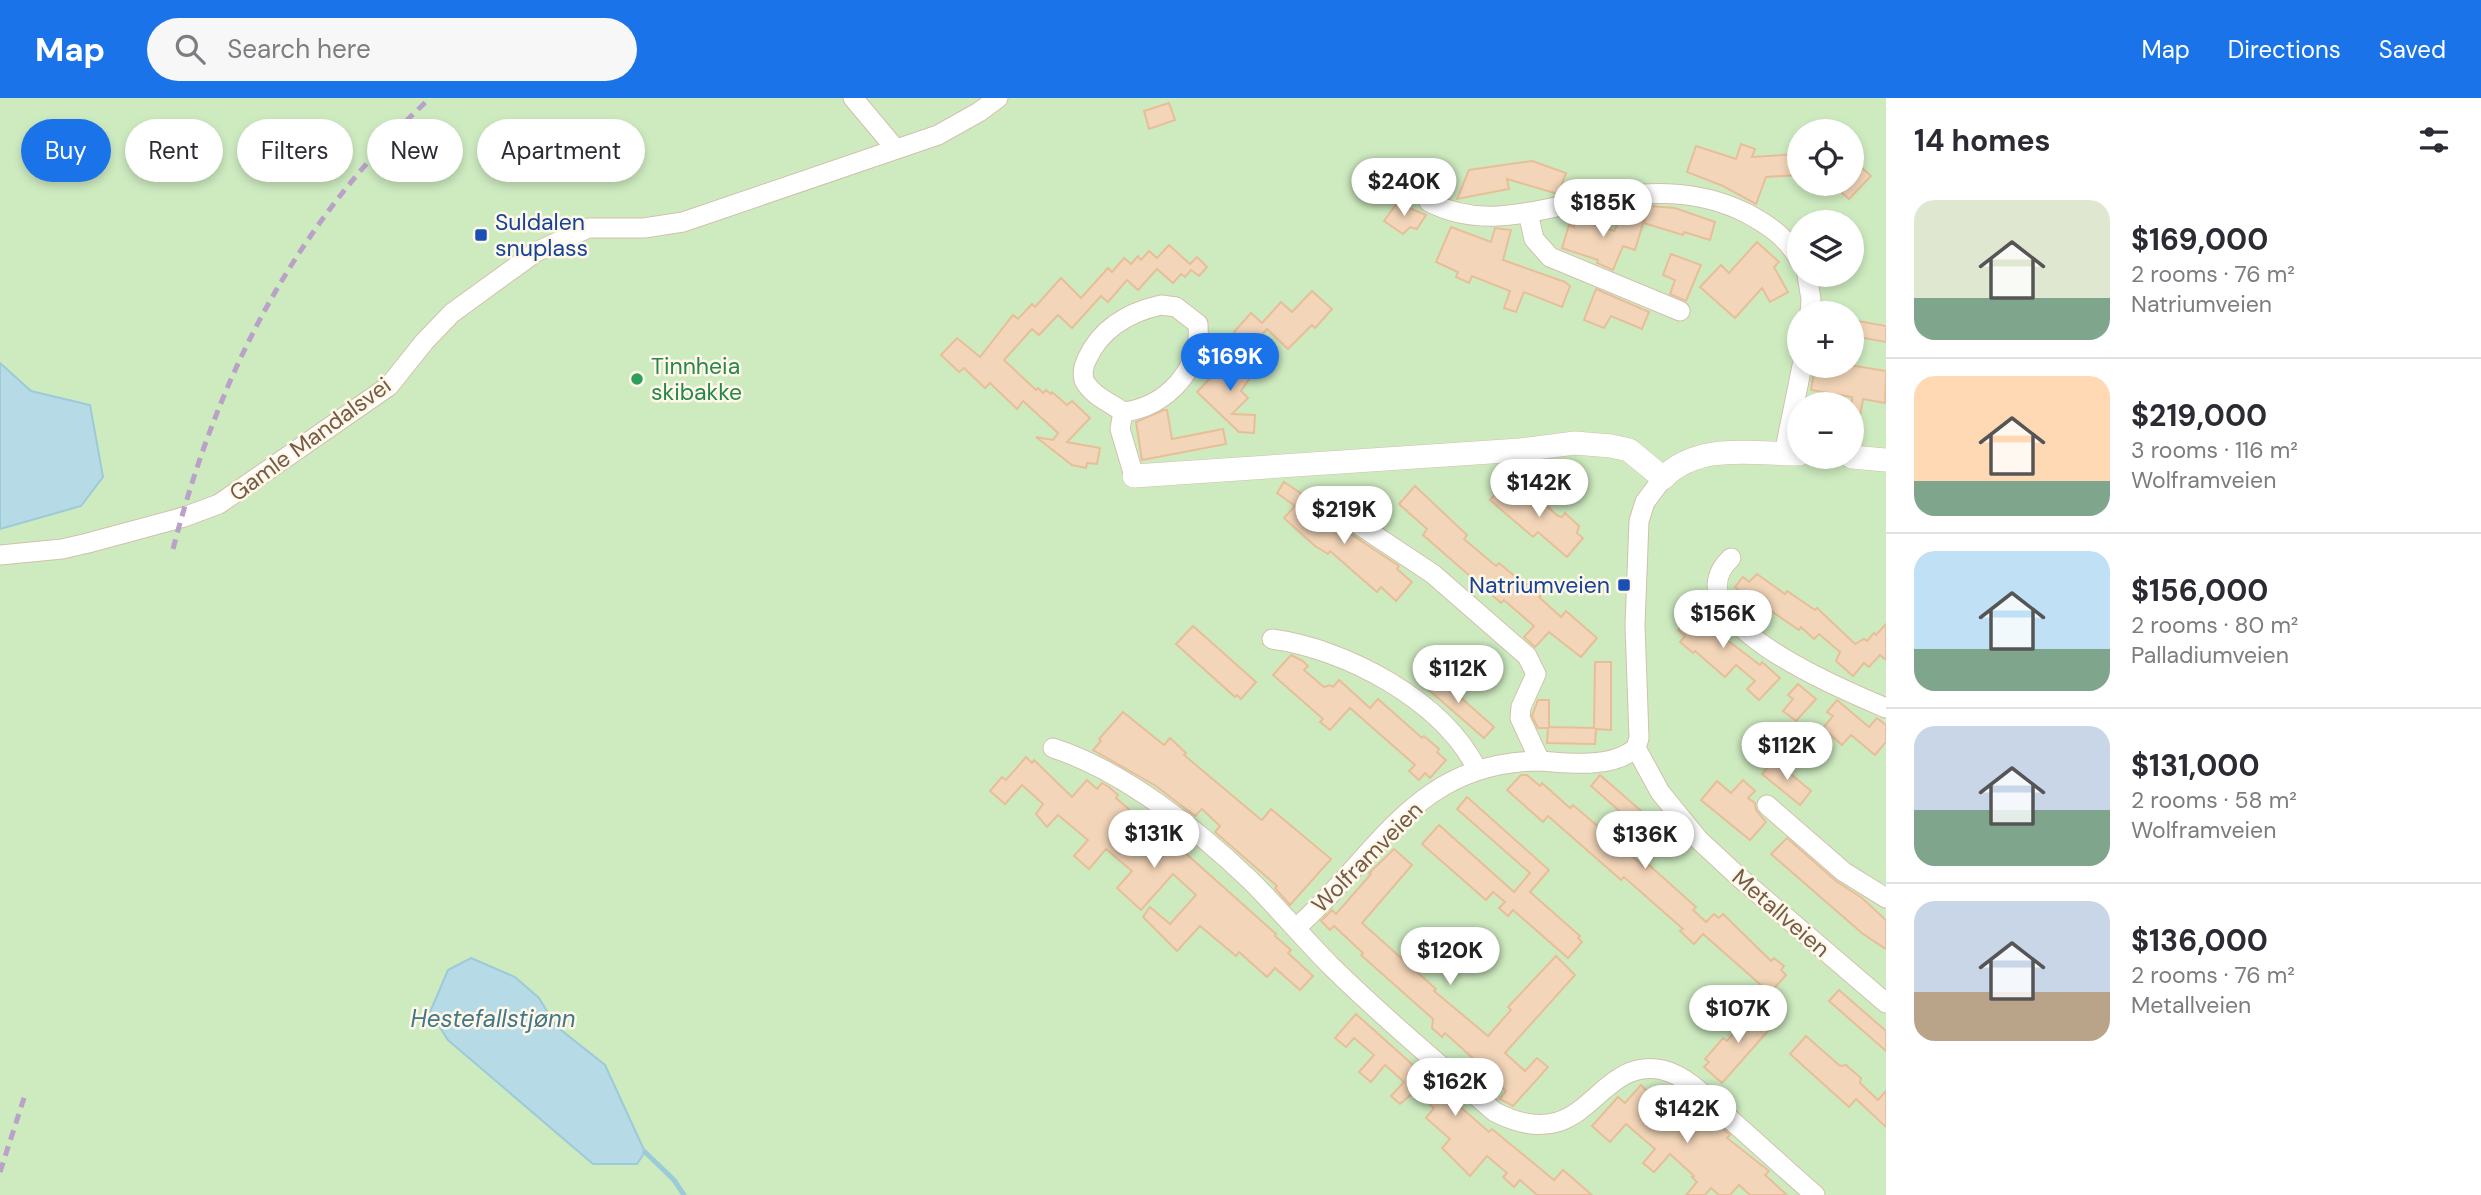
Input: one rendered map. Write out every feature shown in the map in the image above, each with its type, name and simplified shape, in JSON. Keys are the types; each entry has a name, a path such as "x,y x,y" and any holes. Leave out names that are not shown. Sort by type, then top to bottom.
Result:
{"street":[{"path":"853,98 895,148"},
{"name":"Gamle Mandalsvei","path":"0,555 62,549 88,543 184,517 219,504 388,386 438,326 480,290 536,252 575,232 599,227 644,228 673,224 938,135 960,124 998,98"},
{"path":"1429,202 1464,216 1528,213 1587,201 1657,192 1686,195 1736,208 1767,225 1787,243"},
{"path":"1528,213 1534,239 1550,257 1680,311"},
{"path":"1161,305 1176,307 1198,324 1199,338 1189,370 1164,398 1149,406 1123,412 1098,395 1083,378 1084,368 1098,342 1118,322 1144,309 1161,305"},
{"path":"1123,412 1120,429 1134,476 1520,450 1575,443 1629,450 1662,478"},
{"path":"1320,499 1433,574 1527,656 1536,674 1521,707 1520,718 1540,761 1595,762 1621,757 1636,748 1639,738 1634,625 1639,521 1645,502 1662,478 1682,461 1710,453 1787,454"},
{"path":"1864,458 1886,460"},
{"path":"1731,558 1720,573 1719,597 1726,612 1737,624 1770,650 1828,683 1886,708"},
{"path":"1272,639 1314,649 1398,685 1448,729 1477,769"},
{"name":"Wolframveien","path":"1053,748 1101,769 1175,817 1251,881 1333,968 1495,1112 1514,1122 1552,1125 1568,1119 1626,1074 1651,1069 1663,1070 1674,1074 1704,1095 1815,1195"},
{"name":"Metallveien","path":"1636,748 1660,792 1699,840 1886,1003"},
{"name":"Wolframveien","path":"1296,928 1400,818 1436,789 1477,769 1516,761 1540,761"},
{"path":"1767,805 1844,872 1886,898"}],"green space":[{"path":"0,98 1886,98 1886,1195 0,1195"}],"water":[{"path":"0,363 31,391 90,405 103,477 81,506 0,529"},
{"name":"Hestefallstjønn","path":"471,958 515,977 539,998 556,1026 605,1065 645,1152 637,1164 593,1164 448,1040 430,1012 448,970"}],"building":[{"path":"1169,103 1175,120 1149,129 1144,111"},
{"path":"1741,144 1755,149 1752,157 1787,155 1787,176 1766,177 1756,204 1723,186 1687,172 1696,146 1736,159"},
{"path":"1532,161 1566,173 1558,194 1507,179 1509,189 1457,199 1469,170"},
{"path":"1864,170 1871,176 1864,183"},
{"path":"1397,203 1426,215 1417,229 1410,227 1403,234 1384,221"},
{"path":"1650,206 1675,208 1715,222 1710,240 1644,223"},
{"path":"1623,213 1644,220 1635,250 1623,246 1613,270 1597,263 1598,260 1562,248 1569,225 1574,227 1576,218 1614,231"},
{"path":"1451,227 1491,242 1495,228 1511,230 1503,260 1565,282 1570,286 1562,307 1524,292 1516,312 1504,308 1510,291 1472,276 1469,283 1456,277 1458,272 1436,262"},
{"path":"1757,242 1779,262 1774,267 1788,292 1770,302 1762,288 1735,318 1700,287 1721,265 1729,273"},
{"path":"1169,245 1190,264 1197,257 1207,267 1199,276 1191,270 1185,277 1181,274 1173,283 1157,269 1138,290 1127,280 1108,302 1101,296 1072,328 1058,315 1039,335 1032,329 1004,360 1036,390 1038,388 1043,393 1046,390 1051,394 1052,392 1067,405 1072,401 1090,418 1067,442 1100,448 1097,464 1087,463 1086,468 1072,465 1036,437 1053,440 1058,433 1023,401 1017,409 990,383 985,388 964,368 959,372 941,355 957,338 980,357 1013,315 1018,319 1032,304 1035,307 1061,278 1081,298 1108,268 1112,272 1124,258 1131,264 1138,256 1141,260 1149,251 1157,258"},
{"path":"1671,254 1701,265 1686,301 1670,294 1675,280 1663,275"},
{"path":"1596,289 1649,312 1642,329 1611,316 1604,328 1584,320"},
{"path":"1312,291 1332,309 1315,328 1312,325 1288,349 1267,329 1251,347 1234,332 1251,313 1262,323 1281,302 1292,312"},
{"path":"1864,322 1886,326 1886,342 1864,338"},
{"path":"1236,352 1254,372 1241,391 1248,398 1232,414 1255,415 1254,433 1239,432 1197,392 1213,375 1215,377"},
{"path":"1864,367 1886,371 1885,403 1864,399 1864,392 1811,390 1813,378 1864,378"},
{"path":"1167,410 1172,439 1223,429 1226,444 1142,460 1136,422"},
{"path":"1284,482 1308,498 1313,509 1345,538 1349,533 1399,566 1397,569 1412,582 1396,601 1381,587 1377,592 1330,551 1328,554 1315,546 1284,518 1295,506 1277,493"},
{"path":"1415,486 1467,535 1464,539 1496,566 1499,563 1524,584 1531,585 1542,595 1539,597 1561,617 1566,611 1597,638 1581,657 1549,632 1535,647 1524,637 1534,626 1504,600 1501,603 1423,535 1427,529 1399,504"},
{"path":"1512,486 1527,499 1532,493 1558,516 1562,517 1565,513 1579,526 1577,533 1583,538 1567,557 1538,532 1533,537 1490,500 1500,489 1509,489"},
{"path":"1757,574 1785,594 1787,591 1815,610 1817,608 1855,644 1864,639 1867,641 1886,624 1886,660 1880,655 1869,667 1864,663 1853,676 1836,661 1840,652 1819,634 1814,639 1801,627 1799,630 1771,611 1769,614 1756,602 1753,605 1735,587 1743,577 1749,582"},
{"path":"1702,593 1709,599 1712,610 1704,619 1708,622 1706,624 1760,665 1762,662 1780,678 1759,700 1747,689 1755,681 1736,665 1725,677 1695,651 1693,653 1680,642 1685,636 1678,630 1695,609 1691,606"},
{"path":"1193,626 1256,682 1241,699 1237,695 1235,697 1176,644"},
{"path":"1291,655 1303,661 1308,666 1304,670 1324,687 1333,687 1339,680 1370,708 1378,699 1422,738 1424,736 1439,749 1437,752 1446,760 1430,778 1425,773 1419,780 1409,771 1415,765 1350,708 1330,730 1320,722 1323,719 1273,675"},
{"path":"1595,662 1611,662 1611,730 1596,729 1595,744 1547,743 1548,728 1538,728 1532,716 1538,700 1549,700 1549,727 1594,728"},
{"path":"1432,672 1494,727 1484,738 1422,684"},
{"path":"1798,684 1816,699 1796,721 1783,711 1793,699 1788,695"},
{"path":"1837,700 1869,727 1877,718 1886,725 1886,742 1875,755 1851,735 1842,745 1823,728 1833,716 1827,712"},
{"path":"1123,712 1164,745 1170,738 1186,753 1184,755 1259,818 1262,820 1271,809 1331,859 1290,905 1275,888 1277,886 1215,832 1220,826 1202,809 1195,816 1156,786 1093,750 1101,741 1099,739"},
{"path":"1026,757 1032,763 1034,760 1072,797 1087,780 1097,789 1102,783 1109,787 1118,795 1116,798 1171,846 1174,843 1276,934 1291,950 1288,953 1313,976 1300,990 1275,968 1267,977 1239,952 1236,956 1200,926 1177,951 1143,917 1150,907 1170,924 1196,895 1173,874 1141,910 1117,888 1132,871 1106,849 1089,869 1074,856 1088,840 1058,815 1047,827 1036,814 1043,804 1022,785 1005,804 990,791 1002,777 1006,780"},
{"path":"1774,760 1811,791 1800,805 1762,774"},
{"path":"1521,775 1527,775 1540,786 1542,783 1570,808 1573,805 1607,834 1624,815 1591,786 1600,775 1672,838 1662,850 1641,830 1624,849 1646,869 1649,865 1696,907 1693,910 1706,922 1714,914 1719,918 1723,914 1771,961 1774,958 1784,966 1781,970 1786,975 1770,993 1703,934 1694,944 1680,931 1683,929 1624,877 1621,880 1548,816 1543,822 1507,790"},
{"path":"1743,780 1755,791 1748,798 1755,803 1756,810 1766,822 1750,840 1701,800 1717,781 1731,793"},
{"path":"1467,797 1549,870 1530,892 1580,936 1578,938 1582,942 1568,958 1513,910 1508,916 1499,908 1505,902 1493,892 1486,900 1422,844 1439,825 1514,892 1530,873 1457,809"},
{"path":"1787,838 1886,920 1886,949 1863,934 1771,854"},
{"path":"1394,849 1412,865 1362,923 1436,989 1434,991 1488,1036 1511,1010 1508,1007 1556,956 1575,975 1505,1053 1525,1071 1537,1058 1548,1067 1513,1106 1500,1099 1506,1091 1484,1072 1486,1070 1445,1033 1442,1037 1432,1028 1433,1019 1361,955 1363,953 1334,926 1330,930 1321,921 1332,910 1336,914 1371,874 1369,873"},
{"path":"1839,990 1886,1031 1886,1051 1829,1001"},
{"path":"1756,1007 1775,1023 1722,1083 1704,1067 1709,1062 1705,1059 1723,1038 1727,1041"},
{"path":"1356,1014 1422,1073 1426,1069 1445,1086 1441,1090 1489,1132 1492,1129 1554,1180 1563,1170 1592,1195 1537,1195 1520,1180 1514,1187 1503,1177 1507,1173 1487,1156 1470,1176 1442,1148 1450,1139 1426,1118 1434,1108 1415,1091 1400,1104 1391,1096 1404,1082 1385,1065 1371,1082 1359,1072 1374,1055 1354,1038 1346,1047 1335,1038"},
{"path":"1806,1036 1840,1066 1846,1065 1861,1078 1860,1083 1878,1100 1886,1091 1886,1127 1856,1099 1849,1107 1790,1054"},
{"path":"1641,1085 1650,1094 1655,1089 1695,1124 1699,1120 1705,1125 1711,1118 1730,1135 1727,1138 1769,1171 1765,1175 1787,1195 1750,1195 1739,1185 1730,1195 1719,1195 1711,1188 1705,1195 1686,1195 1697,1182 1670,1154 1654,1172 1643,1163 1655,1149 1626,1124 1610,1142 1592,1126 1618,1097 1625,1103"}],"waterway":[{"path":"645,1152 674,1180 684,1195"}],"railway":[{"path":"173,549 214,422 239,362 268,304 301,249 339,197 382,146 430,98"},
{"path":"0,1172 25,1095"}],"place":[{"name":"Suldalen snuplass","path":"481,235"},
{"name":"Tinnheia skibakke","path":"637,379"},
{"name":"Natriumveien","path":"1624,585"}]}
